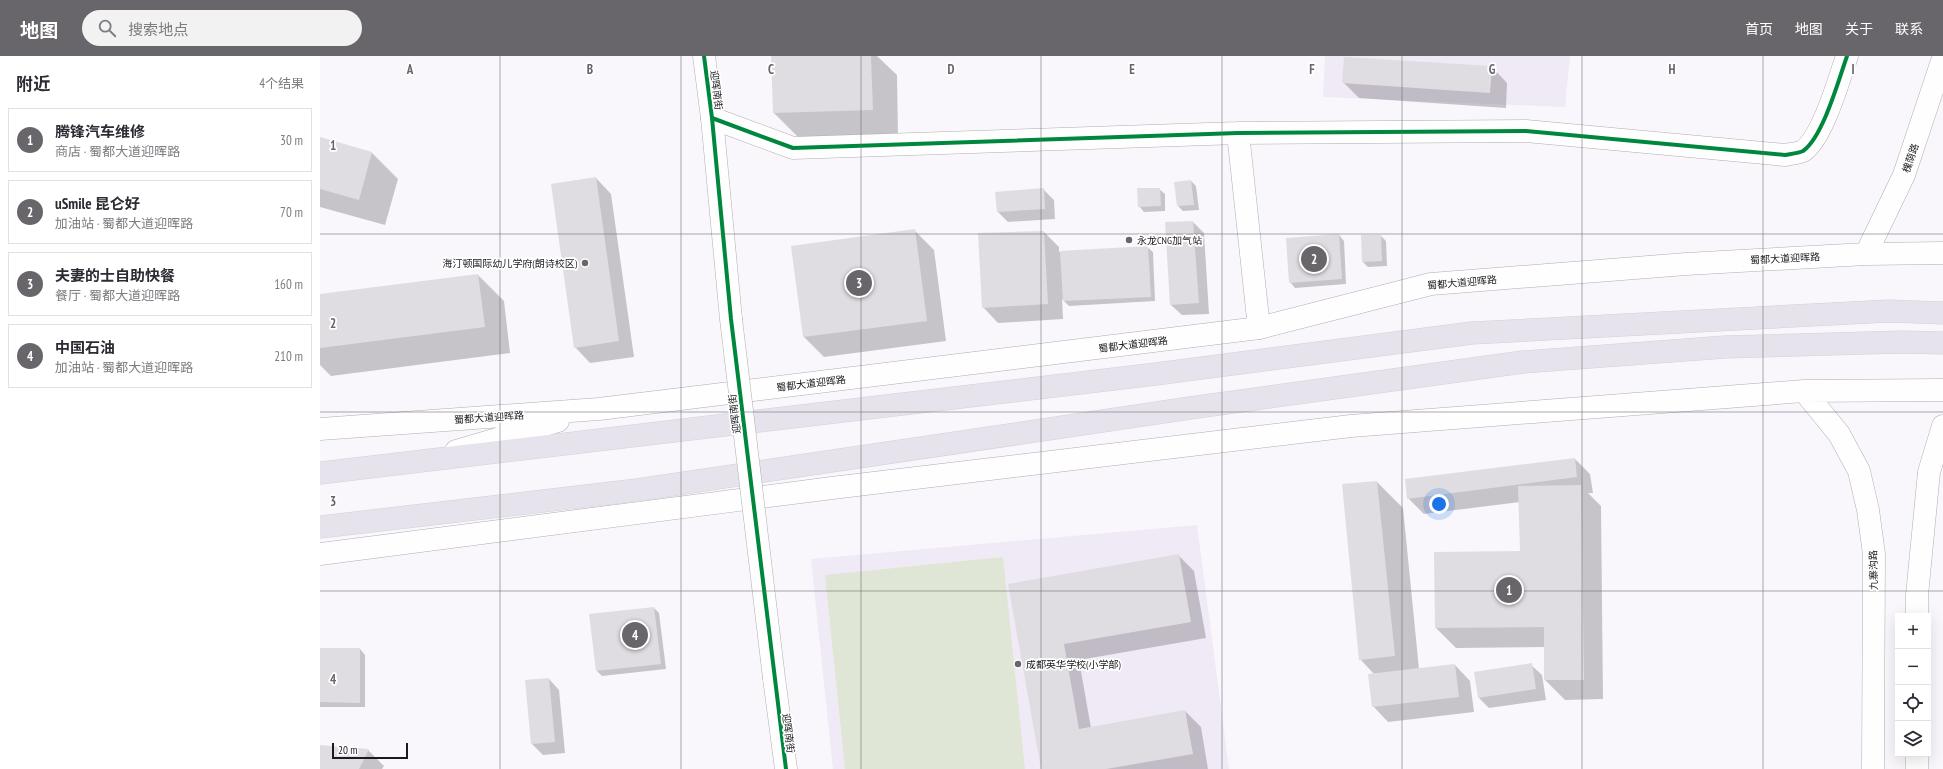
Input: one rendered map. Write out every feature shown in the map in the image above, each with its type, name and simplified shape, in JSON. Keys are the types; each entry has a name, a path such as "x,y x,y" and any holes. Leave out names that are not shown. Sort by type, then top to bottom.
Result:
{"highway":[{"path":"320,474 1148,375 1472,333 1889,311 1943,313"},
{"path":"320,527 637,490 1190,408 1522,362 1725,347 1902,342 1943,343"}],"main road":[{"name":"迎晖南街","path":"704,56 712,118 731,319 786,769"},
{"path":"712,118 793,148 1238,133 1526,131 1785,155 1802,151 1813,142 1832,98 1847,56"},
{"name":"槐荫路","path":"1866,254 1904,175 1943,58"},
{"path":"1238,133 1259,328"},
{"name":"蜀都大道迎晖路","path":"320,429 599,409 1259,328 1431,284 1686,264 1866,254 1943,253"},
{"path":"320,554 832,488 1351,426 1804,390 1943,390"},
{"name":"九寨沟路","path":"1804,390 1839,434 1859,471 1868,510 1874,554 1873,769"},
{"path":"416,463 599,409"},
{"path":"1917,613 1917,595 1928,472 1943,426"},
{"path":"1917,757 1917,769"}],"shaded area":[{"path":"1325,56 1570,56 1565,107 1323,97"},
{"name":"成都英华学校(小学部)","path":"1197,525 1229,769 833,769 811,559"}],"green space":[{"path":"1003,557 1025,769 845,769 825,575"}],"building":[{"path":"771,56 871,56 873,110 773,113"},
{"path":"1344,57 1492,66 1490,93 1342,83"},
{"path":"320,137 372,152 359,200 320,189"},
{"name":"海汀顿国际幼儿学府(朗诗校区)","path":"596,177 619,341 574,348 551,184"},
{"path":"1191,180 1194,205 1177,206 1174,182"},
{"path":"1044,188 1045,209 997,212 995,192"},
{"path":"1137,188 1160,188 1161,206 1138,207"},
{"path":"1193,221 1199,303 1170,305 1165,222"},
{"path":"915,229 927,321 803,337 791,246"},
{"path":"1044,231 1048,304 982,308 978,233"},
{"path":"1339,234 1342,279 1289,283 1286,238"},
{"path":"1361,235 1381,235 1382,261 1362,262"},
{"path":"1148,246 1151,297 1063,301 1060,251"},
{"path":"478,274 485,327 320,348 320,294"},
{"path":"1575,458 1577,477 1407,499 1405,479"},
{"path":"1377,481 1395,656 1359,660 1342,484"},
{"path":"1581,485 1584,680 1544,680 1544,627 1435,628 1434,552 1520,551 1518,486"},
{"path":"1179,554 1191,622 1064,644 1079,729 1185,710 1193,754 1106,769 1041,769 1008,584"},
{"path":"654,607 661,664 596,671 589,614"},
{"path":"320,648 360,648 360,703 320,702"},
{"path":"1532,663 1536,689 1478,698 1474,672"},
{"path":"1455,664 1459,697 1372,707 1368,674"},
{"path":"549,678 555,742 531,744 525,680"},
{"path":"320,745 369,749 359,769 320,769"}],"cycle path":[{"path":"704,56 712,118 731,319 786,769"},
{"path":"712,118 793,148 1238,133 1526,131 1785,155 1803,151 1810,144 1817,133 1830,107 1847,56"}],"place":[{"name":"永龙CNG加气站","path":"1129,240"},
{"name":"uSmile 昆仑好","path":"1314,259"},
{"name":"海汀顿国际幼儿学府(朗诗校区)","path":"585,263"},
{"name":"夫妻的士自助快餐","path":"859,283"},
{"name":"腾锋汽车维修","path":"1509,590"},
{"name":"中国石油","path":"635,635"},
{"name":"成都英华学校(小学部)","path":"1018,664"}]}
